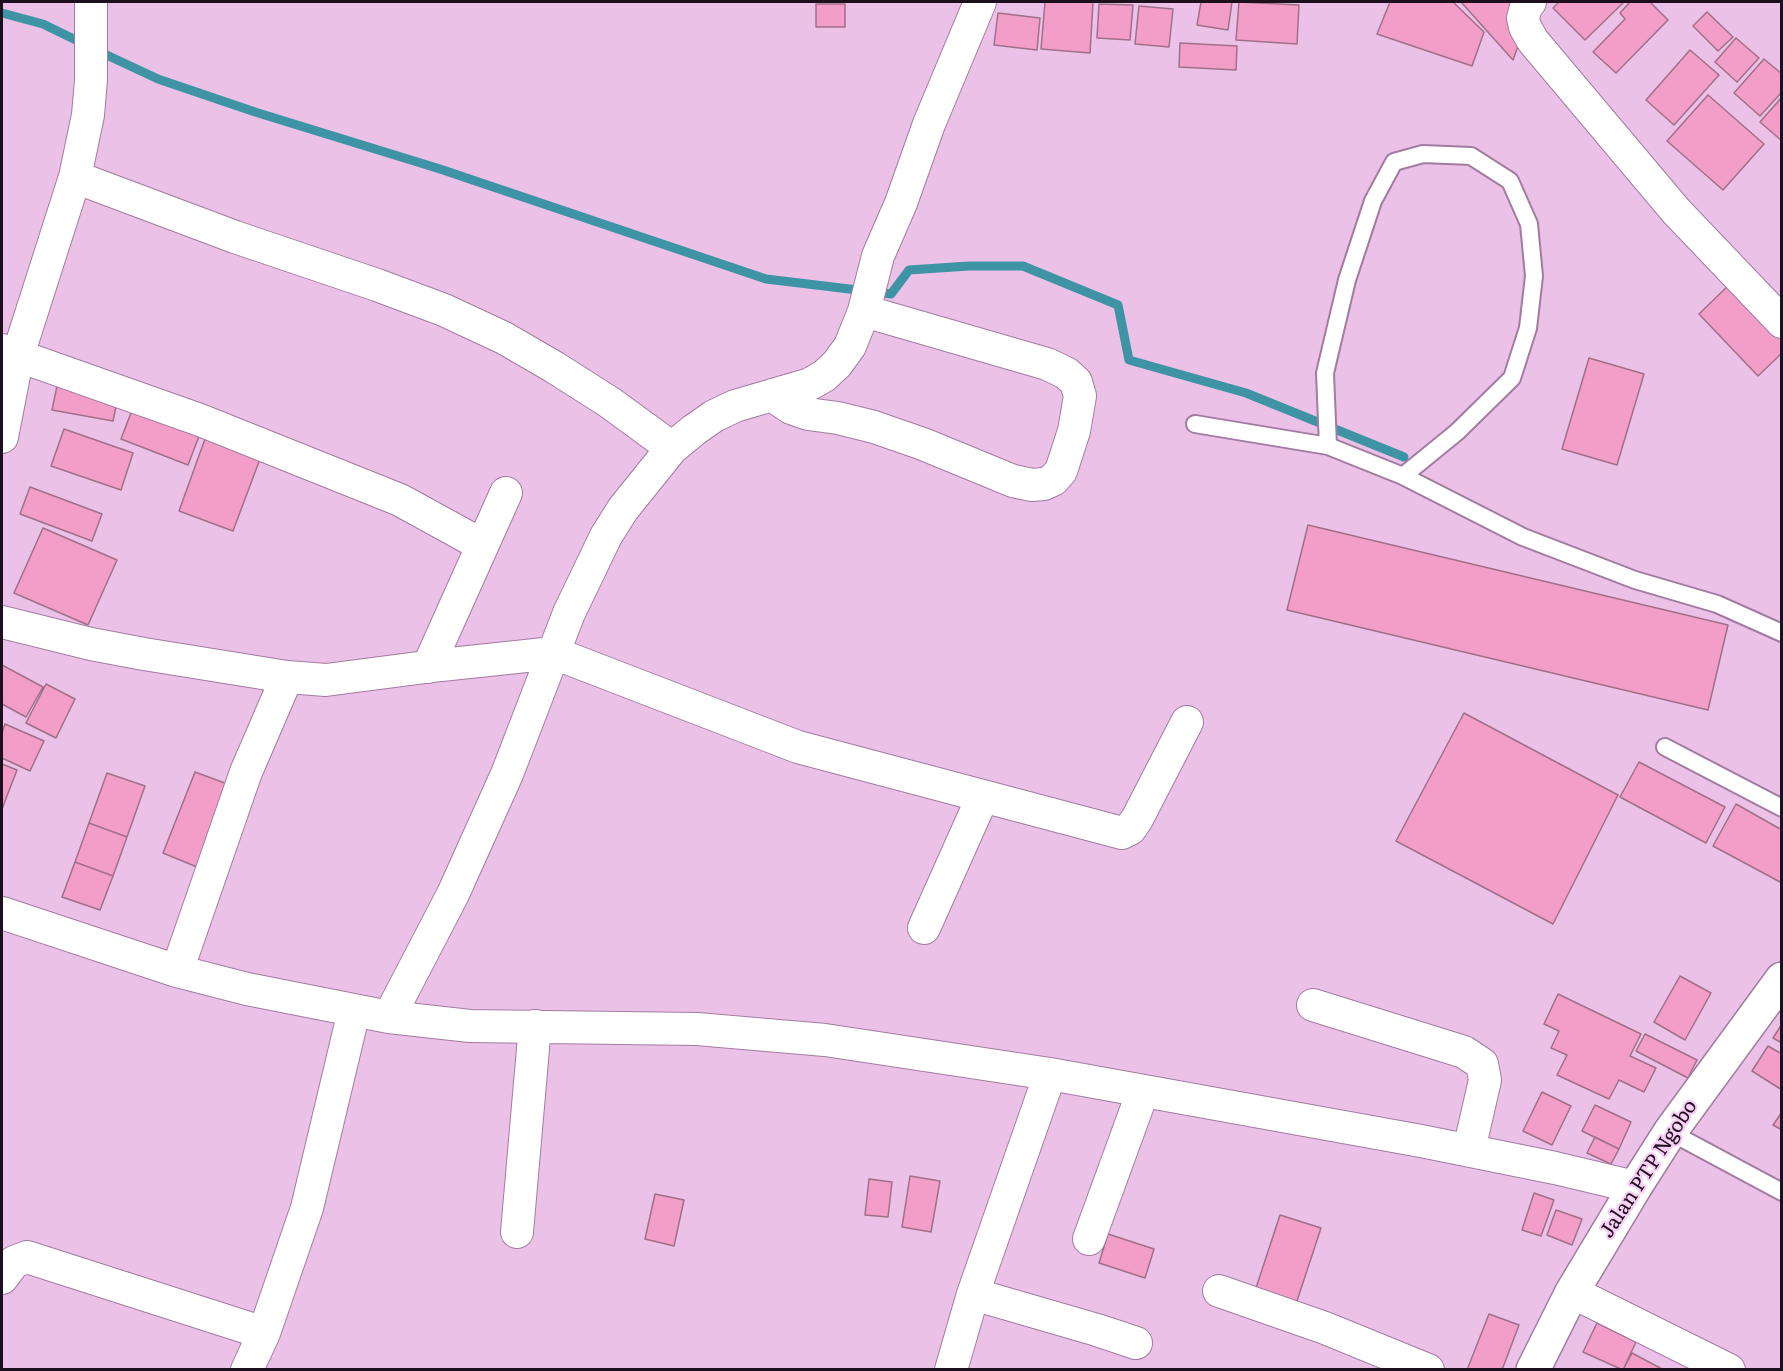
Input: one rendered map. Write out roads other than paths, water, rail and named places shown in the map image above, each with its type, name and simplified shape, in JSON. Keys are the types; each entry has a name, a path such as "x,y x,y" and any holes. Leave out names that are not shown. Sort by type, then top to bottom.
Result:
{"main road":[{"name":"Jalan PTP Ngobo","path":"1533,1370 1572,1292 1635,1186 1670,1132 1782,979"}],"street":[{"path":"2,436 10,352 75,177 88,115 91,80 91,2"},
{"path":"389,1017 430,940 474,848 520,741 569,613 606,536 624,509 672,448 714,416 735,406 810,384 824,376 837,364 850,346 865,306 878,256 902,203 929,124 980,2"},
{"path":"1530,2 1523,18 1533,40 1676,211 1782,322"},
{"path":"75,177 225,234 444,310 504,338 554,367 609,402 672,448"},
{"path":"772,395 791,408 808,414 838,418 923,444 1013,481 1032,485 1044,484 1053,480 1061,471 1074,431 1080,396 1076,382 1066,373 1047,364 865,306"},
{"path":"10,352 200,420 400,500 483,545"},
{"path":"428,667 506,492"},
{"path":"2,622 91,644 287,677 326,680 554,653 798,747 1122,833 1130,829 1137,819 1186,722"},
{"path":"177,971 246,772 287,677"},
{"path":"924,928 983,796"},
{"path":"2,913 177,971 248,989 389,1017 470,1026 651,1028 756,1033 836,1041 1050,1074 1469,1150 1635,1186"},
{"path":"1313,1005 1464,1052 1482,1064 1485,1080 1469,1150"},
{"path":"248,1370 264,1333 307,1208 354,1011"},
{"path":"517,1232 535,1026"},
{"path":"951,1370 973,1294 1050,1074"},
{"path":"1089,1239 1143,1091"},
{"path":"2,1278 14,1262 27,1257 264,1333"},
{"path":"1219,1291 1325,1328 1428,1370"},
{"path":"1572,1292 1729,1370"},
{"path":"973,1294 1136,1343"}],"lane":[{"path":"1328,446 1325,373 1347,280 1373,201 1394,162 1423,154 1471,156 1510,181 1529,224 1534,276 1528,328 1512,378 1456,432 1403,476"},
{"path":"1194,424 1328,446 1403,476 1523,537 1635,580 1717,604 1782,633"},
{"path":"1665,747 1782,808"},
{"path":"1670,1132 1782,1192"}],"waterway":[{"path":"2,13 43,24 84,44"},
{"path":"96,50 158,79 255,112 440,169 766,279 891,294 909,270 969,266 1023,266 1118,305 1129,360 1246,393 1404,457"}]}
